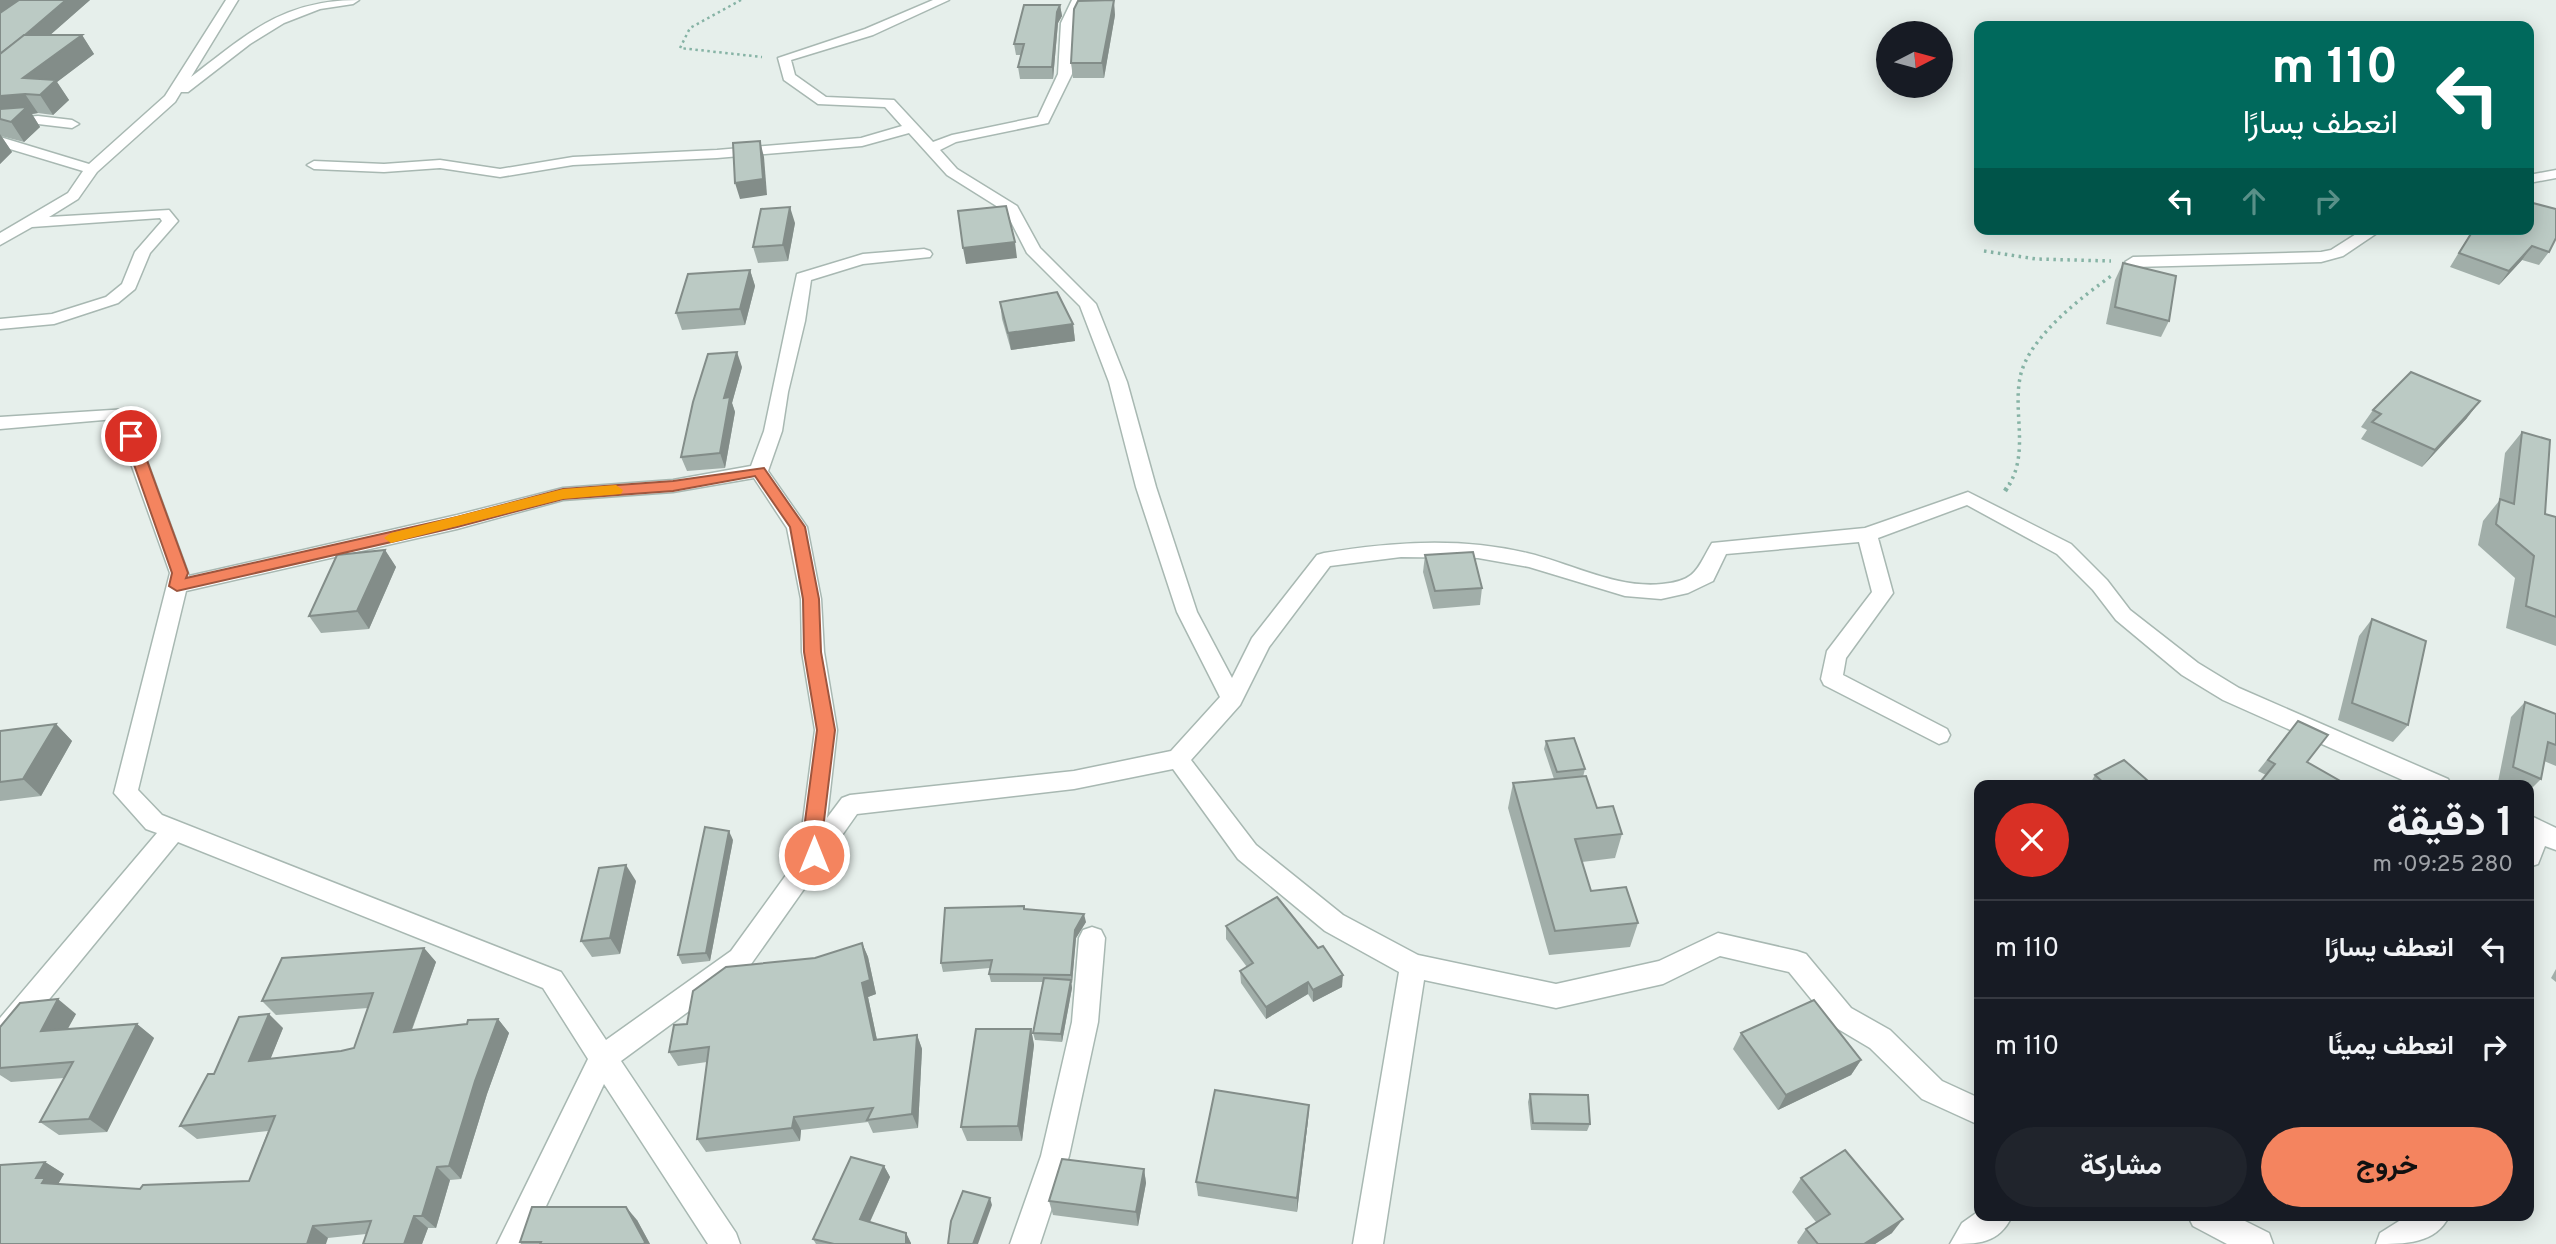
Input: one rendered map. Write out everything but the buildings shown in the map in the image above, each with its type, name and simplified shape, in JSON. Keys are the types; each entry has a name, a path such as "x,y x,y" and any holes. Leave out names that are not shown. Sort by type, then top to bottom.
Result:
{"street":[{"path":"170,99 232,0"},
{"path":"0,240 73,196 92,169 170,99 243,44 287,18 316,6 354,0"},
{"path":"943,0 869,32 784,58 789,77 823,101 889,103 952,172 1012,209 1033,250 1088,304 1118,382 1146,487 1187,612 1232,699"},
{"path":"930,149 952,139 1043,120 1065,74 1067,23 1078,0"},
{"path":"0,123 38,120 72,124"},
{"path":"314,165 384,168 440,164 500,173 573,161 718,155 809,144 862,142 911,128"},
{"path":"0,141 92,169"},
{"path":"2534,178 2556,174"},
{"path":"0,324 54,319 112,300 129,286 143,252 170,221 164,213 28,223"},
{"path":"2133,262 2321,257 2337,253 2366,235"},
{"path":"759,471 773,431 779,392 797,321 803,277 834,264 902,254 924,254"},
{"path":"0,423 122,413 180,573 126,793 154,822 552,980 725,1244"},
{"path":"177,586 457,522 563,494 673,486 759,471"},
{"path":"759,471 797,527 811,599 813,652 826,730 814,829 814,855"},
{"path":"512,1244 603,1058 740,959 850,805 1074,780 1178,759 1232,699 1260,643 1324,560 1382,550 1433,548 1480,552 1536,562 1605,583 1647,592 1675,590 1706,576 1718,548 1867,535 1968,498 2064,549 2100,585 2123,615 2190,669 2231,694 2426,780"},
{"path":"1867,535 1884,593 1857,624 1835,657 1832,679 1939,734"},
{"path":"1178,759 1247,852 1334,923 1413,966 1556,996 1662,972 1718,944 1797,962 1842,1017 1880,1039 1933,1090 1974,1110"},
{"path":"0,1038 174,830"},
{"path":"1025,1244 1055,1156 1086,1021 1092,938"},
{"path":"1368,1244 1413,966"},
{"path":"1965,1244 1990,1221"},
{"path":"2213,1221 2258,1244"}],"path":[{"path":"741,0 690,28 680,48 735,56 784,58"},
{"path":"1984,251 2036,259 2133,262"},
{"path":"1984,505 1997,499 2015,480 2020,377 2032,352 2048,332 2094,287 2133,262"}],"slow traffic":[{"path":"391,538 563,494 616,490"}],"route":[{"path":"131,436 180,573 177,586 457,522 563,494 673,486 759,471 797,527 811,599 813,652 826,730 814,829 814,855"}]}
